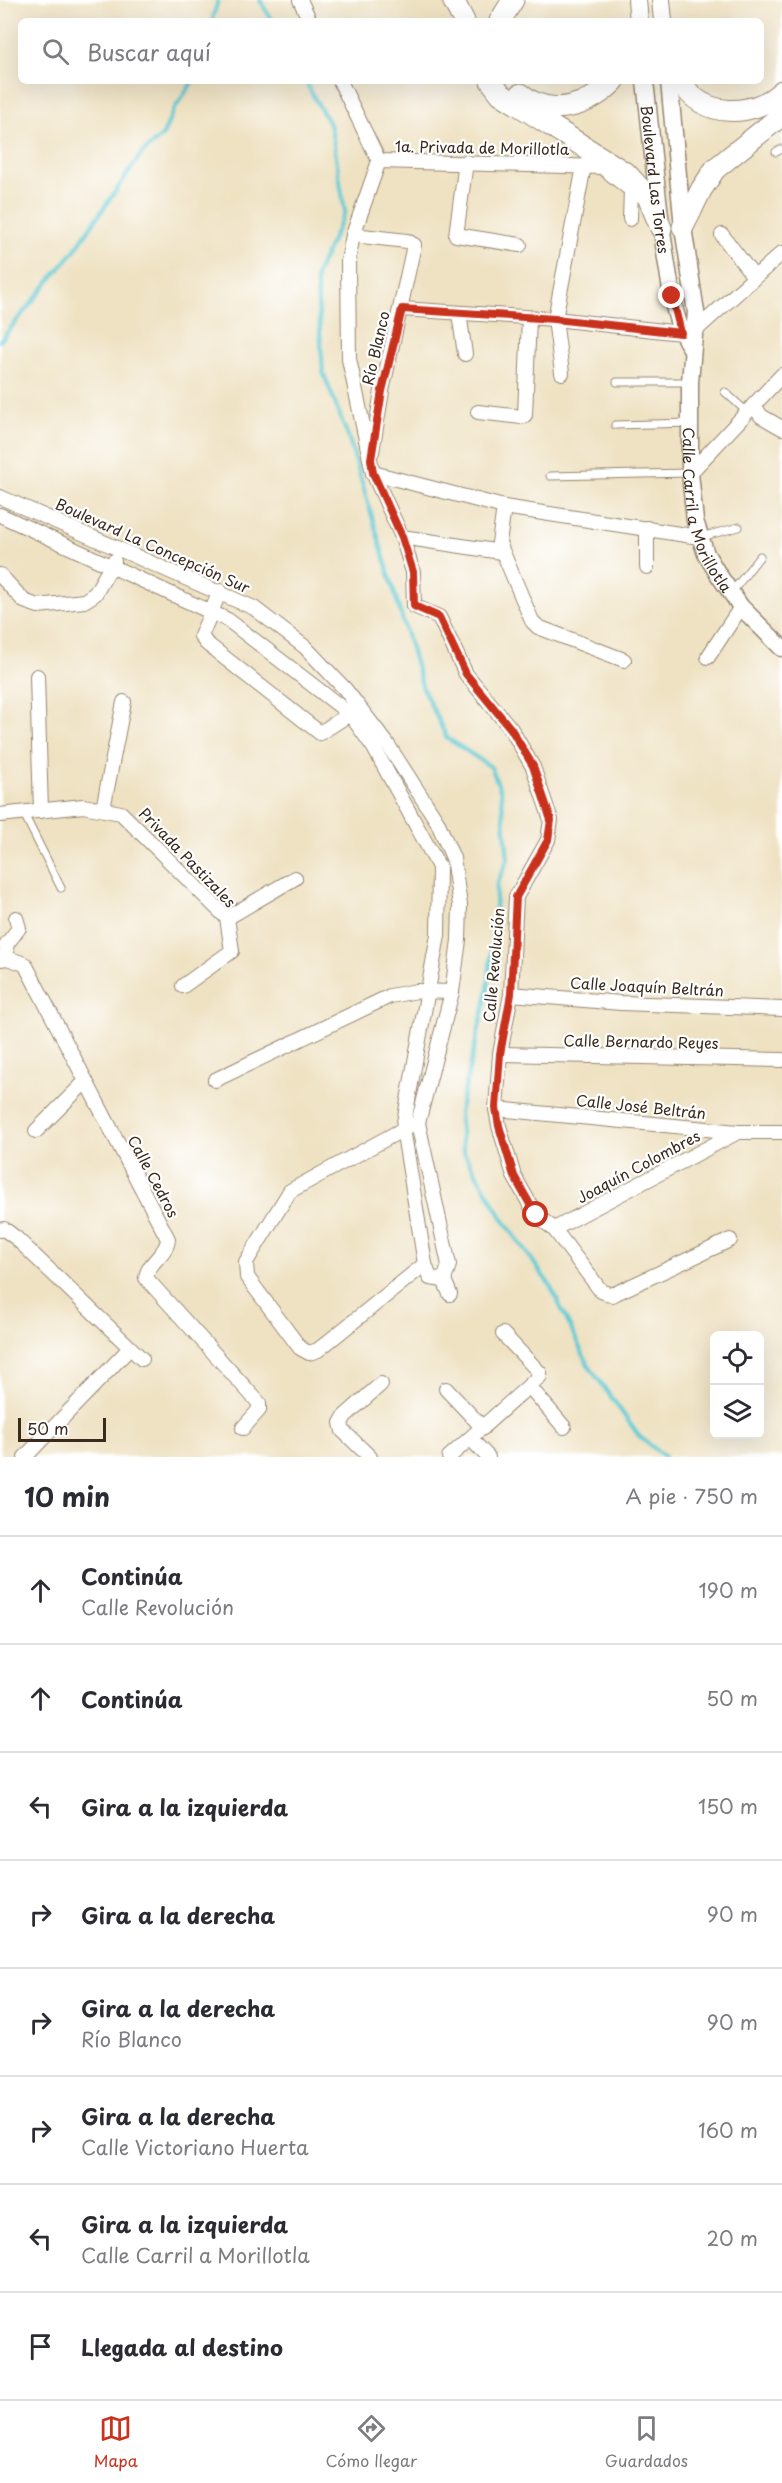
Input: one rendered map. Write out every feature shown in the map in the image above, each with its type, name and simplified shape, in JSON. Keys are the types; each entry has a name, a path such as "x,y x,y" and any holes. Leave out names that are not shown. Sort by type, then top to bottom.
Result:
{"main road":[{"path":"453,0 462,18"},
{"path":"502,18 513,0"},
{"path":"637,0 639,18"},
{"path":"661,0 663,18"},
{"path":"494,84 511,100 627,174 648,197 661,228"},
{"path":"511,84 524,96 543,105 564,108 585,103 610,84"},
{"path":"684,84 699,100 728,111 759,106 782,91"},
{"path":"683,227 715,169 782,115"}],"street":[{"path":"300,0 309,18"},
{"path":"341,84 379,161 353,235 348,261 349,359 373,473 402,537 501,552"},
{"name":"Boulevard Las Torres","path":"645,84 661,228 676,313 689,331"},
{"name":"Boulevard Las Torres","path":"669,84 683,227 696,312"},
{"name":"1a. Privada de Morillotla","path":"379,161 602,167 631,190 630,219"},
{"path":"466,162 456,235 520,245"},
{"path":"562,373 555,319 584,166"},
{"name":"Río Blanco","path":"353,235 407,241 414,245 402,309 382,391 371,459"},
{"path":"722,235 754,277"},
{"path":"402,309 689,331 782,253"},
{"name":"Calle Carril a Morillotla","path":"696,312 689,331 691,348 690,473 699,537 706,554 736,600 782,648"},
{"path":"459,314 465,354"},
{"path":"478,412 522,417 525,415 529,318"},
{"path":"690,473 782,375"},
{"path":"354,386 382,391"},
{"path":"751,409 782,428"},
{"path":"373,473 504,507 699,537"},
{"name":"Boulevard La Concepción Sur","path":"0,497 220,591 254,608 306,646 437,821 453,858 460,905 459,940 452,992 418,1123 449,1266 444,1280"},
{"path":"504,507 499,543 501,552 518,584 532,621 538,627 624,660"},
{"name":"Boulevard La Concepción Sur","path":"0,515 228,620 355,710 439,863 438,934 430,990 403,1128 425,1264"},
{"path":"646,567 647,528"},
{"name":"Calle Revolución","path":"402,537 413,572 414,606 439,617 466,674 511,729 533,766 551,820 548,840 516,897 511,994 500,1054 496,1108 514,1176 536,1215 554,1229 601,1292 612,1295 730,1240"},
{"path":"0,575 24,601 38,606 84,602 95,594 120,548"},
{"path":"220,591 201,636 206,643 320,733 328,730 355,710"},
{"path":"708,657 736,600"},
{"path":"37,676 41,810"},
{"path":"103,809 124,702"},
{"name":"Privada Pastizales","path":"0,815 83,806 103,809 127,817 226,918 232,951 183,986"},
{"path":"226,918 295,878"},
{"path":"3,958 6,945 19,928 16,918"},
{"name":"Calle Cedros","path":"3,958 25,964 168,1239 168,1247 147,1270 146,1278 259,1402 259,1410 243,1428"},
{"path":"216,1080 390,996 430,990 452,992"},
{"name":"Calle Joaquín Beltrán","path":"511,994 621,1003 782,1009"},
{"name":"Calle Bernardo Reyes","path":"500,1054 782,1060"},
{"path":"36,1131 86,1081"},
{"name":"Calle José Beltrán","path":"496,1108 738,1132 782,1132"},
{"path":"418,1123 403,1128 290,1191 246,1262 245,1269 247,1277 300,1348 309,1353 318,1350 425,1264 430,1278 444,1280 450,1294"},
{"name":"Joaquín Colombres","path":"554,1229 738,1132"},
{"path":"2,1229 142,1359"},
{"path":"449,1457 529,1386 540,1373 503,1334"},
{"path":"25,1457 129,1349"},
{"path":"370,1457 343,1431 341,1423 345,1416 381,1384"},
{"path":"529,1386 564,1427"},
{"path":"446,1389 483,1428"},
{"path":"471,1439 488,1457"}],"lane":[{"path":"617,382 690,382"},
{"path":"724,392 751,409"},
{"path":"615,425 691,423"},
{"path":"550,476 690,473"},
{"path":"699,537 739,527"},
{"path":"736,600 760,556"},
{"path":"23,812 61,888"}],"waterway":[{"path":"213,18 218,0"},
{"path":"260,0 270,18"},
{"path":"0,341 74,251 142,153 163,135 173,111 191,84"},
{"path":"307,84 331,127 345,212 316,275 323,372 349,439 423,689 447,738 491,767 501,792 508,859 497,884 488,990 459,1113 463,1151 503,1219 551,1287 588,1365 639,1436 665,1457"}],"route":[{"path":"536,1215 514,1176 496,1108 500,1054 511,994 516,897 548,840 551,820 533,766 511,729 466,674 439,617 414,606 412,601 413,572 402,537 373,473 371,459 382,391 402,309 555,319 681,333 672,296"}]}
